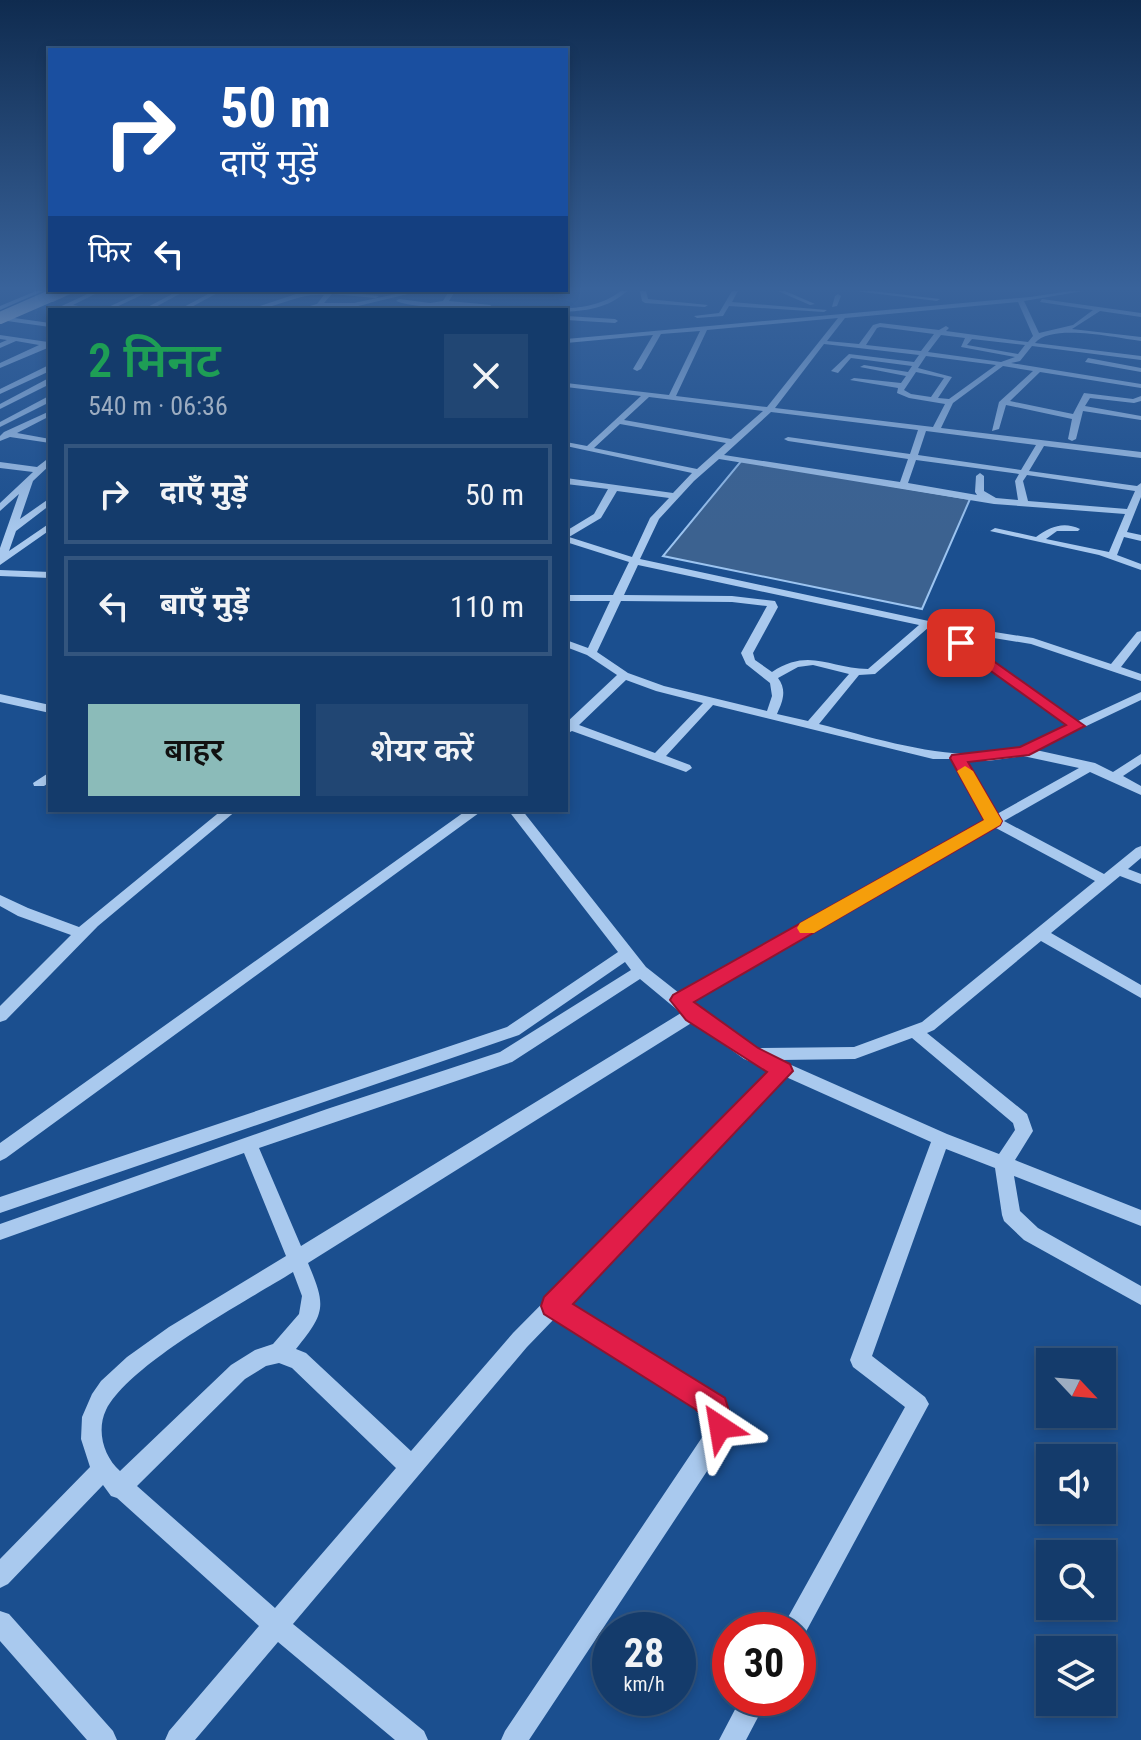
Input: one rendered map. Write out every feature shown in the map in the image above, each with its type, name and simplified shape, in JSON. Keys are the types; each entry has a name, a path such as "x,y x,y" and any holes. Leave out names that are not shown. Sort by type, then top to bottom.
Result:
{"street":[{"path":"0,392 37,372"},
{"path":"674,396 682,372"},
{"path":"591,653 655,518 698,472 771,407 798,372"},
{"path":"912,372 900,391 902,394 950,402"},
{"path":"925,372 948,377 934,399"},
{"path":"937,427 950,402 991,372"},
{"path":"995,429 1003,402 1036,372"},
{"path":"1052,372 1141,386"},
{"path":"1123,383 1128,372"},
{"path":"854,380 903,386"},
{"path":"0,407 48,382"},
{"path":"568,383 937,427 1141,455"},
{"path":"568,384 674,396"},
{"path":"568,395 579,387"},
{"path":"588,449 647,395"},
{"path":"1072,439 1076,417 1089,395 1134,401 1141,398"},
{"path":"0,399 11,401"},
{"path":"0,425 47,402"},
{"path":"1003,402 1076,417"},
{"path":"771,407 923,429 995,429 1141,448"},
{"path":"1081,408 1141,418"},
{"path":"3,435 48,414"},
{"path":"620,422 732,442"},
{"path":"903,485 923,429"},
{"path":"3,435 45,440"},
{"path":"788,439 1140,488 1112,556"},
{"path":"1024,505 1018,486 1041,443"},
{"path":"568,444 698,472"},
{"path":"717,456 1024,505 1130,512"},
{"path":"0,508 48,462"},
{"path":"0,465 39,470"},
{"path":"980,476 979,492 987,499"},
{"path":"1,570 29,480"},
{"path":"568,481 676,496"},
{"path":"568,536 598,516 614,487"},
{"path":"12,529 48,502"},
{"path":"1,570 48,528"},
{"path":"1037,540 1055,528 1075,529"},
{"path":"995,531 1112,556 1141,567"},
{"path":"1122,534 1141,538"},
{"path":"568,538 635,561 932,625 1033,641 1141,678"},
{"path":"1,570 48,575"},
{"path":"568,598 732,599 771,603 773,607 754,638 747,658 773,677 779,694 771,715"},
{"path":"773,677 798,661 871,672 932,625"},
{"path":"932,625 1077,726"},
{"path":"1114,668 1141,634"},
{"path":"568,644 591,653 624,675 660,689 933,755 958,758 1023,752 1091,766 1141,791"},
{"path":"812,724 856,672"},
{"path":"624,675 568,728 686,768"},
{"path":"1023,752 1141,696"},
{"path":"0,698 48,709"},
{"path":"657,758 711,701"},
{"path":"958,758 994,821 1105,881"},
{"path":"1115,776 1141,758"},
{"path":"415,1740 276,1625 102,1470 92,1443 93,1413 106,1391 123,1373 176,1334 687,1007 994,821 1091,766"},
{"path":"4,1007 81,933 228,812"},
{"path":"0,1153 473,812"},
{"path":"517,812 641,971 750,1054 782,1071 941,1139 1141,1218"},
{"path":"750,1054 855,1053 928,1026 1141,851"},
{"path":"1118,870 1141,879"},
{"path":"0,900 23,912 81,933"},
{"path":"1040,934 1141,992"},
{"path":"0,1205 513,1031 627,953"},
{"path":"0,1232 506,1057 641,971"},
{"path":"914,1031 1021,1119 1024,1131 1003,1164 1007,1204 1018,1224 1141,1296"},
{"path":"178,1740 520,1340 782,1071"},
{"path":"803,1612 918,1404 860,1360 941,1139"},
{"path":"249,1144 312,1296 312,1308 295,1336 279,1353"},
{"path":"514,1740 715,1439 720,1427 716,1408 705,1399 553,1306"},
{"path":"119,1488 238,1372 262,1357 279,1353 299,1360 411,1467"},
{"path":"0,1576 102,1470"},
{"path":"0,1623 104,1740"},
{"path":"732,1740 745,1716"}],"water":[{"path":"742,460 970,499 922,609 663,556"}],"slow traffic":[{"path":"807,928 994,821 965,771"}],"route":[{"path":"720,1427 716,1408 705,1399 553,1306 782,1071 750,1054 693,1014 680,1000 994,821 958,758 1023,752 1077,726 961,643"}]}
